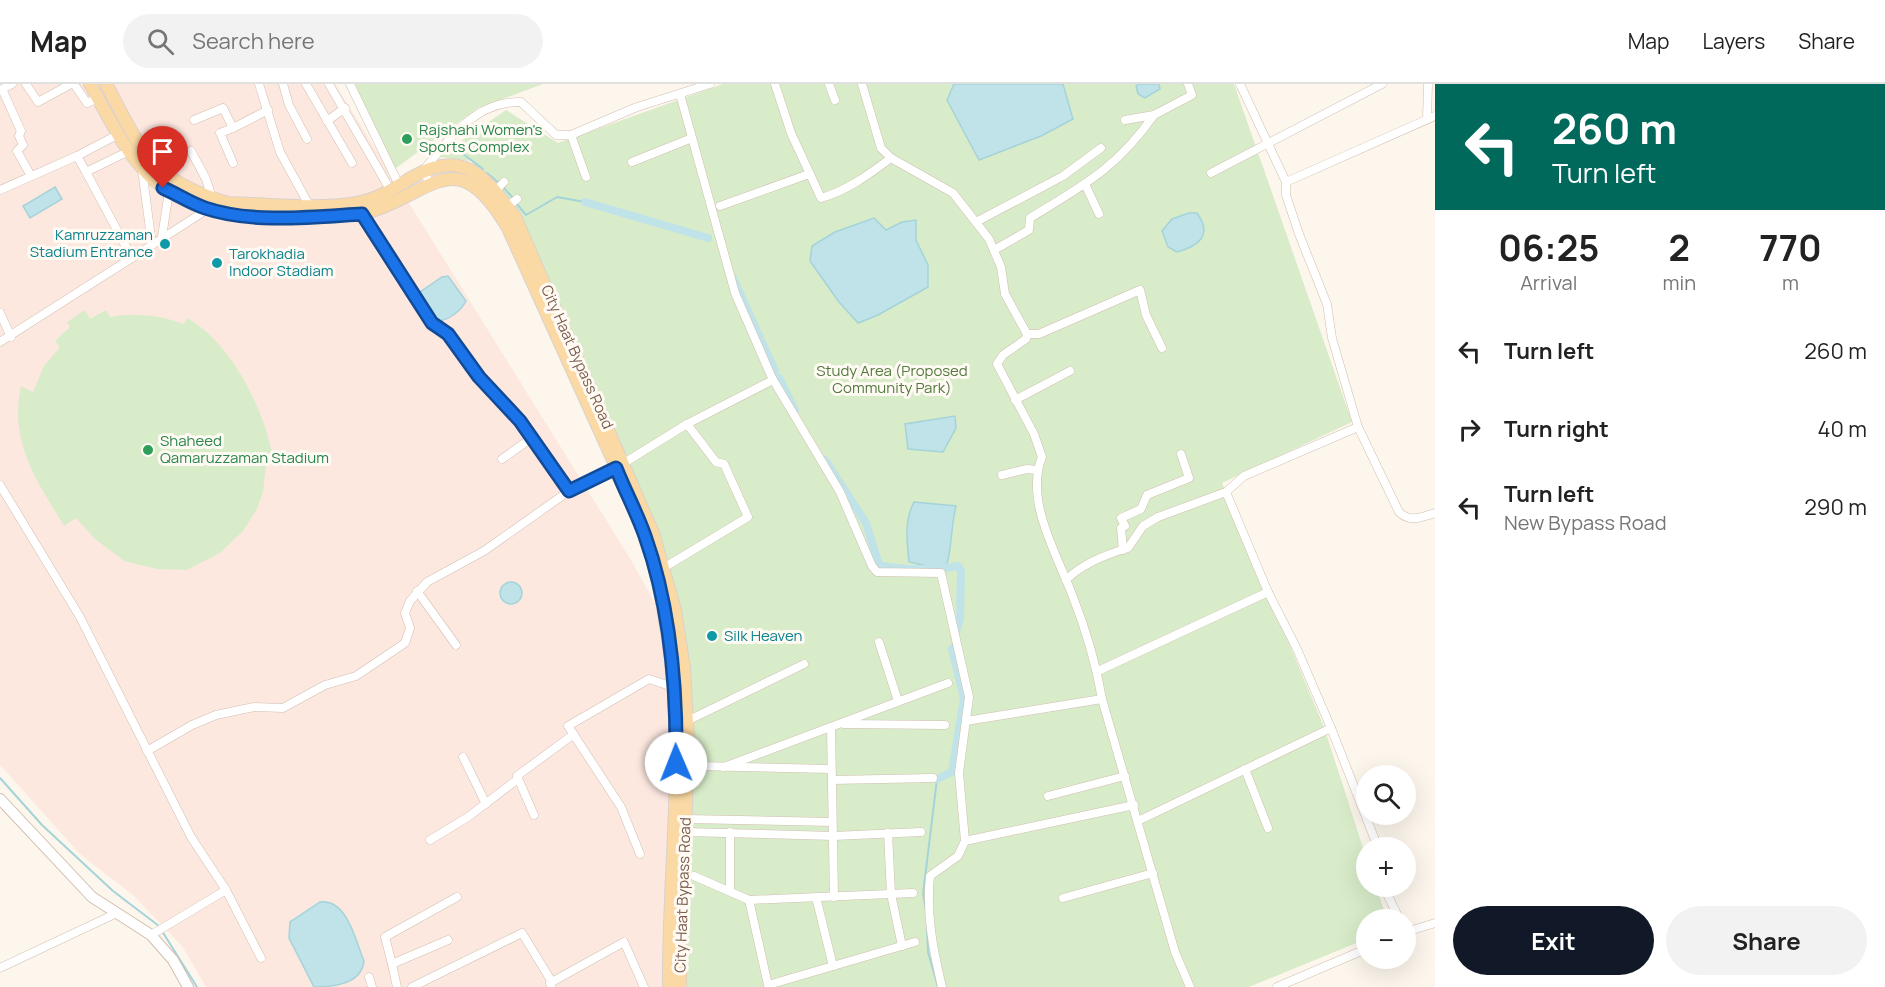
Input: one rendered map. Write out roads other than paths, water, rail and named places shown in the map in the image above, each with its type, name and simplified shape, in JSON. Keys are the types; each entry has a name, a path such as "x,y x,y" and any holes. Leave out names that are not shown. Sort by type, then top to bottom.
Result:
{"main road":[{"name":"City Haat Bypass Road","path":"90,84 129,151 142,168 210,204 356,203 377,198 424,170 443,165 472,170 480,174 515,217 665,567 684,668 687,721 680,987"},
{"name":"City Haat Bypass Road","path":"106,84 136,141 170,184"},
{"path":"210,204 269,218 362,214 377,210 429,183 462,179 479,188 495,206 508,228 620,466 653,564 663,613 673,687 676,742 675,824 669,901 669,987"}],"street":[{"path":"12,84 2,89 21,131 19,136 23,145 17,151 31,176"},
{"path":"26,84 38,102 73,84 87,103 98,98"},
{"path":"259,84 287,168 309,205"},
{"path":"283,84 289,105 307,139"},
{"path":"306,84 352,163"},
{"path":"328,84 395,188"},
{"path":"350,84 395,188"},
{"path":"775,84 791,133 821,198 839,193 891,158"},
{"path":"829,84 834,100"},
{"path":"862,84 879,144 891,158 953,193 976,222 994,250 1001,267 1005,294 1027,334 1026,339 1002,356 997,364 1042,457 1037,470 1036,483 1042,513 1098,671 1102,699 1175,952 1190,987"},
{"path":"1125,120 1154,115 1192,95 1188,84"},
{"path":"1211,173 1382,84"},
{"path":"1286,182 1431,118 1428,84"},
{"path":"429,183 424,170 452,135 484,111 510,101 521,102 556,135 571,135 637,107 704,85"},
{"path":"1243,85 1286,182 1286,195 1326,304 1332,338 1358,427 1399,512 1405,518 1414,519 1435,513"},
{"path":"680,94 735,293 773,380 840,492 877,572 941,573 969,697 959,773 965,841 957,856 930,876 928,894 932,947 942,987"},
{"path":"0,111 11,108"},
{"path":"194,120 223,108 232,128"},
{"path":"327,121 345,108"},
{"path":"233,163 220,133 268,110"},
{"path":"994,250 1029,230 1030,218 1101,174 1134,144 1154,115"},
{"path":"0,190 74,155 77,156 119,134"},
{"path":"571,135 586,177"},
{"path":"632,162 692,138"},
{"path":"976,222 1064,176 1101,148"},
{"path":"86,172 129,151"},
{"path":"0,342 152,245 210,204 206,179 191,151"},
{"path":"77,156 132,258"},
{"path":"142,168 152,245"},
{"path":"720,206 809,174"},
{"path":"162,237 170,184"},
{"path":"1085,184 1099,214"},
{"path":"362,214 432,323 448,334 479,377 533,437 569,491"},
{"path":"1027,334 1039,334 1140,290 1146,315 1162,348"},
{"path":"0,313 11,337"},
{"path":"1015,400 1070,371"},
{"path":"147,751 192,725 216,715 254,707 283,708 325,685 356,676 405,643 410,628 405,613 417,591 427,582 484,551 569,491 620,466 687,424 773,380"},
{"path":"665,567 748,517 724,464 716,462 687,424"},
{"path":"1066,580 1077,569 1128,548 1143,526 1158,517 1226,492 1244,476 1358,427"},
{"path":"502,459 533,437"},
{"path":"1123,550 1121,528 1125,526 1122,518 1141,509 1147,495 1189,478 1181,454"},
{"path":"1002,475 1027,469 1037,470"},
{"path":"0,485 80,617 191,837 226,890 261,958"},
{"path":"1226,492 1268,592 1297,649 1331,728 1373,837"},
{"path":"417,591 456,645"},
{"path":"1098,671 1268,592"},
{"path":"879,642 898,701"},
{"path":"687,721 804,664"},
{"path":"640,854 621,807 568,726 649,679 673,687"},
{"path":"724,767 948,683"},
{"path":"966,721 1102,699"},
{"path":"840,724 945,725"},
{"path":"831,727 834,897"},
{"path":"1138,821 1331,728"},
{"path":"534,814 517,776 574,735"},
{"path":"463,757 486,804"},
{"path":"696,766 831,769"},
{"path":"1245,769 1268,828"},
{"path":"1048,796 1125,776"},
{"path":"832,780 933,778"},
{"path":"430,840 486,804 518,779"},
{"path":"0,799 92,897 151,935 173,960 188,987"},
{"path":"965,841 1134,805"},
{"path":"685,819 832,822"},
{"path":"685,832 833,836 921,832"},
{"path":"730,832 730,891"},
{"path":"888,833 891,894 902,946"},
{"path":"1063,898 1153,873"},
{"path":"694,876 749,900 913,893"},
{"path":"151,935 226,890"},
{"path":"397,987 385,937 457,897"},
{"path":"816,897 833,966"},
{"path":"749,900 768,985 915,942"},
{"path":"0,968 117,913"},
{"path":"1416,928 1435,922"},
{"path":"411,987 522,933 552,984 624,942 644,987"},
{"path":"392,964 448,940"},
{"path":"1277,987 1356,953"},
{"path":"369,977 372,987"}],"water":[{"path":"954,84 1063,84 1073,119 1041,136 979,160 947,100"},
{"path":"1159,84 1160,89 1145,98 1138,94 1136,86"},
{"path":"55,187 62,199 30,218 23,206"},
{"path":"1189,213 1197,213 1202,221 1204,233 1197,243 1177,252 1168,247 1162,231 1172,219"},
{"path":"874,218 886,230 902,222 916,220 916,240 928,265 928,287 878,315 858,323 839,302 810,261 812,246 835,232"},
{"path":"448,276 466,301 454,315 437,321 419,299 420,292 442,277"},
{"path":"955,416 956,428 943,452 908,449 905,424"},
{"path":"914,502 956,506 947,564 932,567 909,562 907,524"},
{"path":"511,582 519,585 522,593 519,601 511,604 503,601 500,593 503,585"},
{"path":"320,902 337,907 344,914 364,961 362,969 352,980 337,985 314,987 289,938 290,922"}],"waterway":[{"path":"458,150 483,169"},
{"path":"487,173 499,183"},
{"path":"503,187 512,197"},
{"path":"516,203 526,215 557,197 585,202"},
{"path":"585,202 708,238"},
{"path":"733,278 775,371"},
{"path":"779,378 795,410"},
{"path":"825,460 866,523 879,565 918,569 958,566 961,571 960,619 955,635"},
{"path":"952,649 953,641"},
{"path":"937,779 952,772 964,698 952,649"},
{"path":"0,778 42,825 113,891 159,926"},
{"path":"926,910 923,894 937,779"},
{"path":"927,928 928,952 938,987"},
{"path":"162,931 197,987"}],"place":[{"name":"Rajshahi Women's Sports Complex","path":"407,139"},
{"name":"Kamruzzaman Stadium Entrance","path":"165,244"},
{"name":"Tarokhadia Indoor Stadiam","path":"217,263"},
{"name":"Shaheed Qamaruzzaman Stadium","path":"148,450"},
{"name":"Silk Heaven","path":"712,636"}],"park label":[{"name":"Study Area (Proposed Community Park)","path":"892,380"}]}
